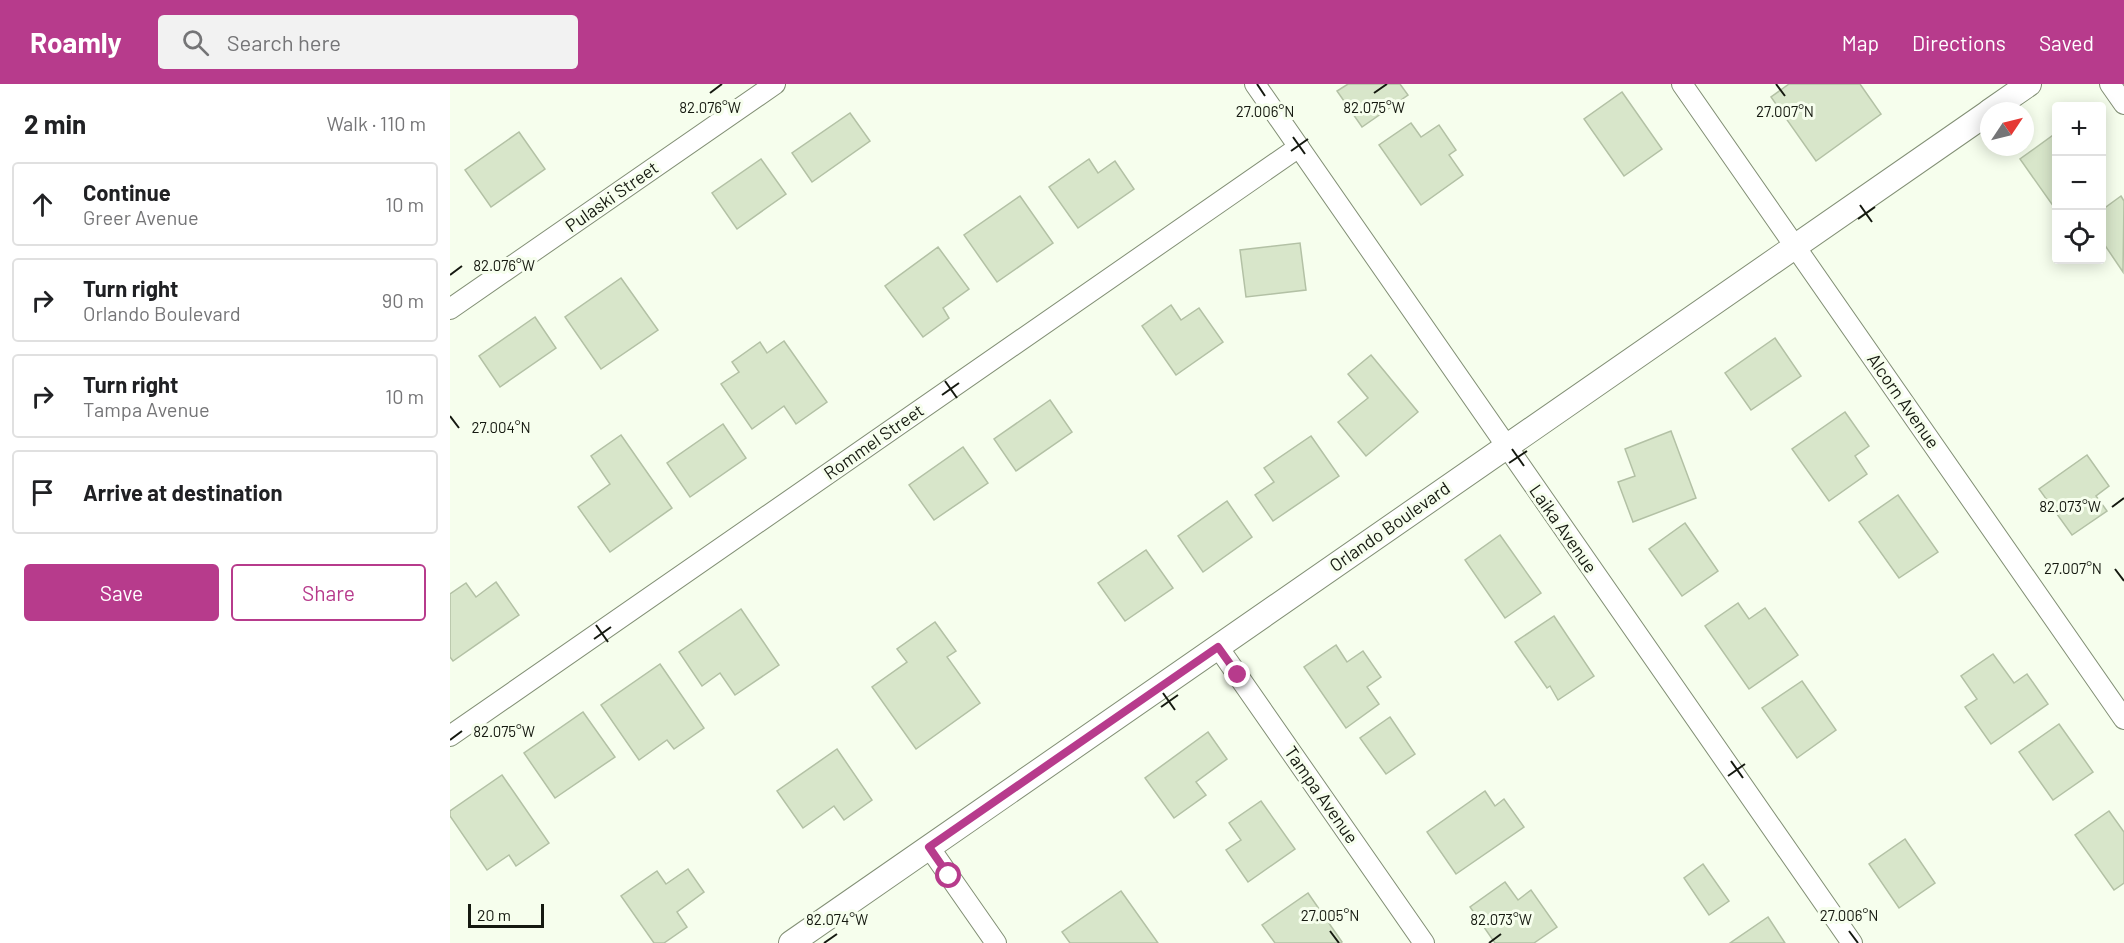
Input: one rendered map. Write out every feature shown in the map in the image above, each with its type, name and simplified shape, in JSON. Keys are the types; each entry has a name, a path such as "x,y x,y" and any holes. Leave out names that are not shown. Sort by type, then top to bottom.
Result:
{"street":[{"name":"Pulaski Street","path":"450,309 775,84"},
{"name":"Laika Avenue","path":"1255,84 1852,943"},
{"name":"Alcorn Avenue","path":"1682,84 2124,719"},
{"name":"Orlando Boulevard","path":"2003,102 2029,84"},
{"path":"2110,84 2124,104"},
{"name":"Orlando Boulevard","path":"791,943 1980,118"},
{"name":"Rommel Street","path":"450,736 1299,147"},
{"name":"Tampa Avenue","path":"1218,647 1424,943"},
{"path":"929,847 996,943"}],"building":[{"path":"1348,84 1400,84 1408,95 1362,127 1337,91"},
{"path":"1789,84 1860,84 1881,114 1816,161 1771,97"},
{"path":"1622,92 1662,149 1624,176 1584,119"},
{"path":"850,113 870,141 812,182 792,153"},
{"path":"1411,123 1421,137 1439,125 1456,150 1449,155 1463,175 1421,205 1379,145"},
{"path":"519,132 545,169 491,207 465,170"},
{"path":"2052,136 2052,204 2020,159 2024,156 2034,156 2034,149"},
{"path":"761,159 786,194 737,229 712,193"},
{"path":"1089,159 1098,173 1115,161 1134,189 1078,228 1049,187"},
{"path":"1020,196 1053,243 997,282 964,235"},
{"path":"2121,196 2124,201 2123,272 2106,247 2106,207"},
{"path":"1300,243 1306,290 1246,297 1240,250"},
{"path":"938,247 969,289 943,308 949,318 923,337 885,286"},
{"path":"621,278 658,330 601,369 565,317"},
{"path":"1171,305 1181,320 1199,308 1223,342 1176,375 1142,326"},
{"path":"535,317 556,348 500,387 479,356"},
{"path":"1775,338 1801,376 1751,410 1725,373"},
{"path":"784,341 827,402 796,424 784,406 752,429 721,384 739,372 732,362 760,342 767,353"},
{"path":"1371,355 1418,412 1366,456 1338,422 1368,398 1348,374"},
{"path":"1050,400 1072,432 1016,471 994,439"},
{"path":"1845,412 1869,446 1855,456 1867,474 1829,501 1792,449"},
{"path":"723,424 746,458 690,497 667,463"},
{"path":"1671,431 1696,498 1633,522 1618,482 1635,476 1625,449"},
{"path":"621,435 672,508 610,552 578,507 610,484 591,456"},
{"path":"1311,436 1339,476 1273,521 1255,495 1274,482 1264,468"},
{"path":"963,447 988,483 934,520 909,485"},
{"path":"2087,455 2109,486 2096,496 2107,511 2072,535 2039,489"},
{"path":"1898,495 1938,552 1899,578 1859,522"},
{"path":"1227,501 1252,537 1203,572 1178,536"},
{"path":"1685,523 1718,571 1682,596 1649,549"},
{"path":"1500,535 1541,593 1505,618 1465,560"},
{"path":"1146,550 1173,588 1125,621 1098,583"},
{"path":"496,582 519,615 453,661 450,657 450,594 466,583 476,597"},
{"path":"1738,603 1749,619 1765,608 1798,655 1749,689 1705,626"},
{"path":"741,609 779,665 735,695 720,673 702,686 679,652"},
{"path":"1554,616 1594,676 1558,700 1550,686 1547,688 1515,642"},
{"path":"935,622 956,651 947,657 980,703 916,749 872,687 907,662 897,649"},
{"path":"1336,645 1347,662 1363,651 1381,677 1367,687 1379,704 1346,728 1304,667"},
{"path":"1993,654 2014,683 2027,674 2048,704 1991,744 1965,707 1977,699 1961,676"},
{"path":"660,664 704,728 674,749 667,740 639,760 601,705"},
{"path":"1802,681 1836,730 1797,758 1762,708"},
{"path":"583,712 615,757 555,798 524,753"},
{"path":"1390,717 1415,754 1386,774 1360,738"},
{"path":"2059,724 2093,772 2053,800 2019,752"},
{"path":"1208,732 1227,759 1196,782 1206,795 1174,818 1145,778"},
{"path":"837,749 872,800 844,820 834,806 803,828 777,791"},
{"path":"502,775 549,843 516,866 509,855 487,870 450,816 450,811"},
{"path":"1485,791 1495,806 1504,799 1524,827 1456,874 1427,832"},
{"path":"1261,801 1295,849 1248,882 1226,850 1241,840 1229,823"},
{"path":"2109,811 2124,832 2124,883 2114,890 2075,835"},
{"path":"1905,839 1935,883 1899,908 1869,864"},
{"path":"1703,864 1729,901 1709,915 1684,878"},
{"path":"688,869 704,892 677,912 687,927 664,943 654,943 621,896 657,871 666,884"},
{"path":"1505,882 1518,900 1531,890 1557,927 1534,943 1495,943 1470,907"},
{"path":"1121,891 1158,943 1070,943 1062,932"},
{"path":"1308,893 1342,942 1275,943 1262,925"},
{"path":"1768,917 1785,943 1730,943"}],"route":[{"path":"949,876 929,847 1218,647 1238,675"}]}
